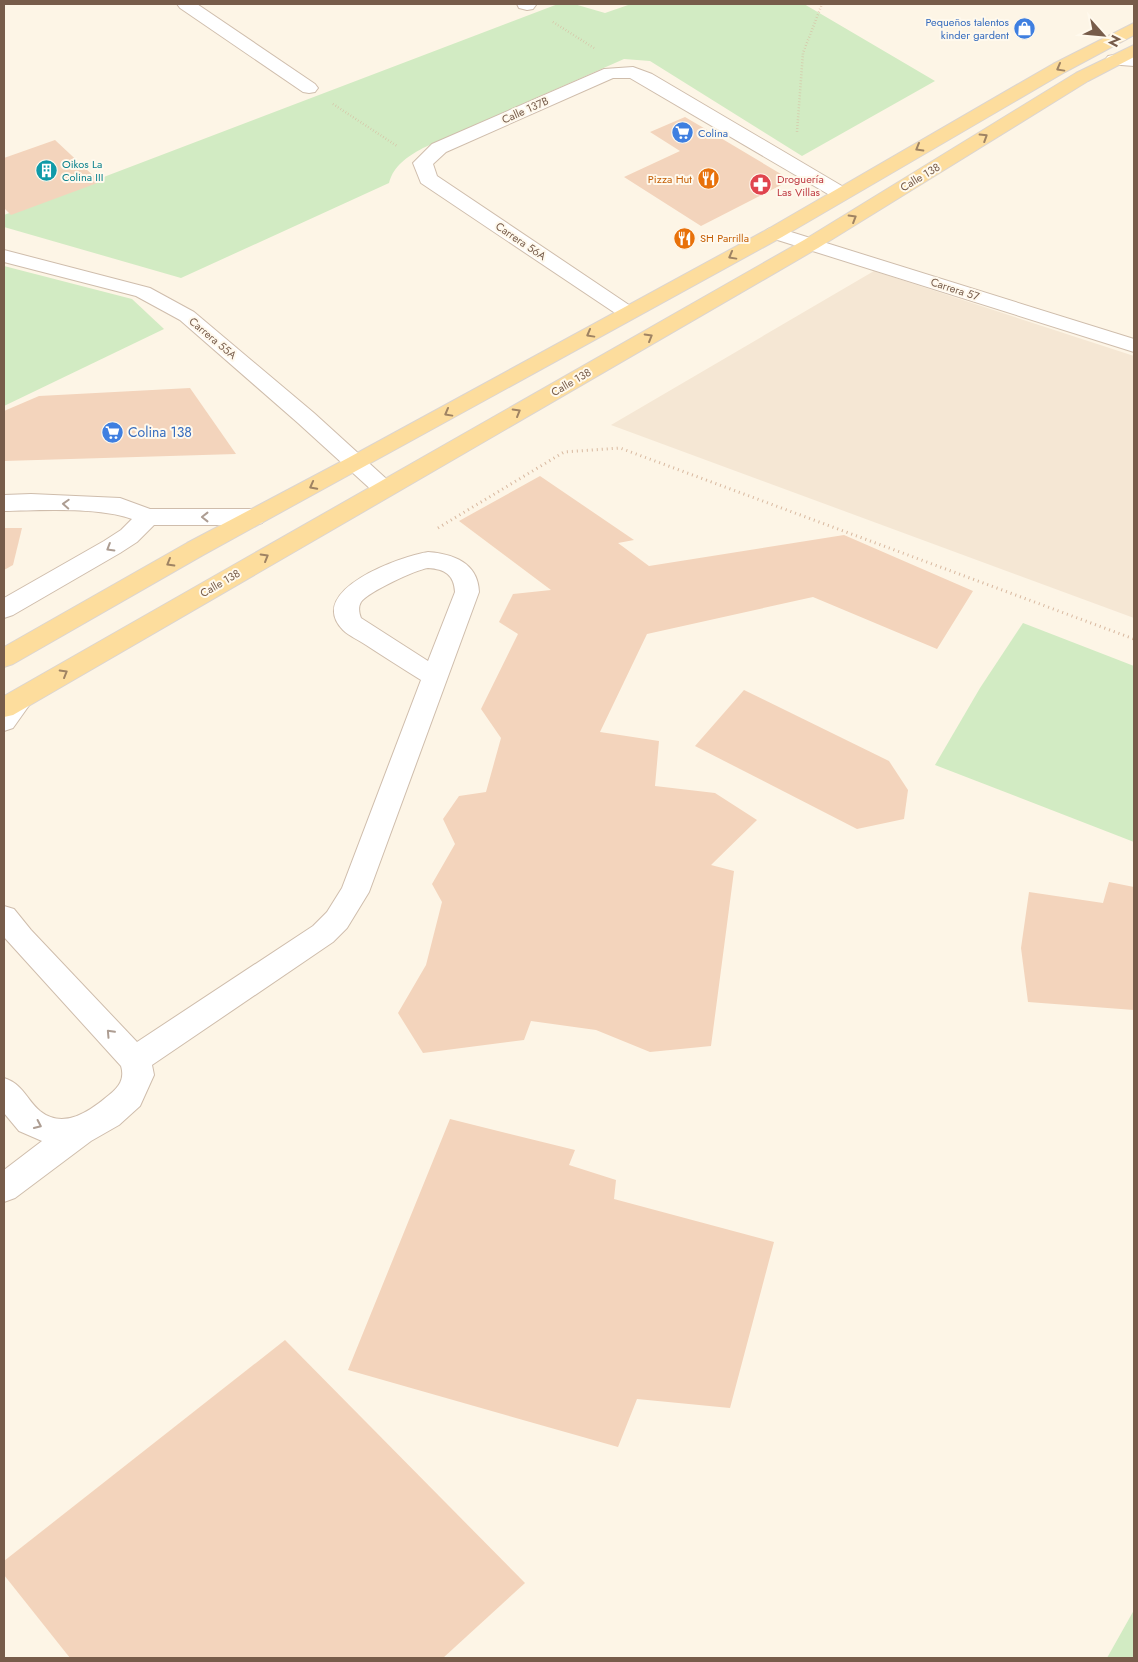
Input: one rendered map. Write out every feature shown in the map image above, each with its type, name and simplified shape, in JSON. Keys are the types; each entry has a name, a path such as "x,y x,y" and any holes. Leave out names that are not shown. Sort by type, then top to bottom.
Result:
{"main road":[{"name":"Calle 138","path":"4,658 254,516 356,463 775,232 1059,68 1134,28"},
{"name":"Calle 138","path":"13,702 811,244 1114,60 1134,50"}],"street":[{"path":"186,4 309,88"},
{"path":"1114,60 1134,61"},
{"path":"633,72 840,193"},
{"name":"Calle 137B","path":"423,163 440,148 610,73 633,72"},
{"name":"Carrera 56A","path":"423,163 428,179 628,313"},
{"name":"Carrera 57","path":"775,232 1134,346"},
{"name":"Carrera 55A","path":"4,256 143,292 174,308 187,316 212,337 384,489"},
{"path":"4,502 120,506 148,517 254,516"},
{"path":"4,609 112,547 129,536 148,517"},
{"path":"135,1060 323,934 348,906 355,892 467,592 465,576 457,568 446,562 429,560 408,564 353,595 347,603 346,610 347,618 352,624 435,677"},
{"path":"4,721 13,702"},
{"path":"4,917 21,938 135,1060 139,1075 129,1096 108,1115 80,1131 4,1188"},
{"path":"4,1091 30,1121 57,1133 80,1131"}],"path":[{"path":"526,4 633,72"},
{"path":"796,167 797,125 803,53 822,4"},
{"path":"309,88 423,163"},
{"path":"408,564 428,534 564,452 620,448 1134,639"}],"shaded area":[{"path":"874,271 1134,356 1134,618 611,425"}],"green space":[{"path":"558,4 574,4 605,13 631,4 804,4 935,81 802,156 650,61 624,59 423,148 398,166 389,183 181,278 4,227 4,215"},
{"path":"4,266 132,299 164,329 4,406"},
{"path":"1023,623 1134,666 1134,842 935,765 980,688"},
{"path":"1134,1610 1134,1658 1107,1658"}],"building":[{"path":"685,117 791,180 701,226 624,177 680,151 650,132"},
{"name":"Oikos La Colina III","path":"55,140 100,182 11,215 4,208 4,158"},
{"name":"Colina 138","path":"190,388 236,454 4,461 4,411 39,396"},
{"path":"540,476 634,540 618,543 649,566 844,535 973,591 937,649 813,597 647,634 600,732 659,741 655,786 715,793 757,820 711,865 734,871 711,1046 650,1052 596,1030 531,1021 524,1040 423,1053 398,1013 426,965 442,902 432,884 455,844 443,819 459,796 486,792 501,738 481,709 518,634 499,622 513,594 551,590 459,521"},
{"path":"4,528 22,528 13,565 4,570"},
{"path":"744,690 889,761 908,790 904,819 857,829 695,746"},
{"path":"1109,882 1134,887 1134,1010 1028,1002 1021,948 1029,892 1103,903"},
{"path":"450,1119 575,1150 569,1165 616,1180 614,1199 774,1242 730,1408 637,1399 618,1447 348,1370"},
{"path":"285,1340 525,1583 443,1658 70,1658 4,1575 4,1561"}],"place":[{"name":"Pequeños talentos kinder gardent","path":"1025,28"},
{"name":"Colina","path":"682,133"},
{"name":"Oikos La Colina III","path":"46,170"},
{"name":"Pizza Hut","path":"708,179"},
{"name":"Droguería Las Villas","path":"761,185"},
{"name":"SH Parrilla","path":"684,238"},
{"name":"Colina 138","path":"112,432"}]}
